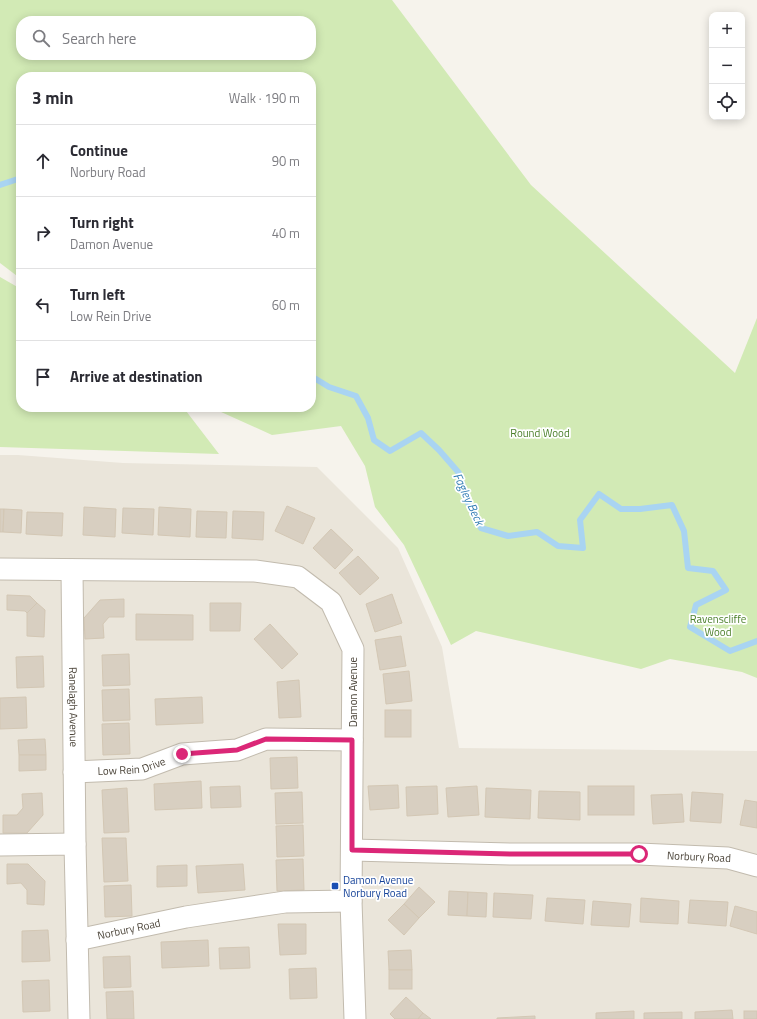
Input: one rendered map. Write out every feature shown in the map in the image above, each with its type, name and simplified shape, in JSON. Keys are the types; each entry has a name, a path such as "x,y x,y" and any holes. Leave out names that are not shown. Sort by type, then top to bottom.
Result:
{"street":[{"path":"0,569 72,570"},
{"name":"Damon Avenue","path":"72,570 255,571 298,577 331,602 353,648 351,901 355,1019"},
{"name":"Ranelagh Avenue","path":"72,570 75,844"},
{"name":"Low Rein Drive","path":"74,772 142,769 182,754 237,750 266,739 352,740"},
{"path":"0,845 75,844 79,1019"},
{"name":"Norbury Road","path":"352,850 713,857 728,858 757,866"},
{"name":"Norbury Road","path":"77,940 186,917 285,902 351,901"}],"shaded area":[{"path":"0,455 123,463 317,467 398,548 442,647 459,748 757,751 757,1019 0,1019"}],"green space":[{"name":"Round Wood","path":"0,0 392,0 531,185 735,373 757,318 757,678 742,672 670,659 641,669 476,631 451,645 404,545 375,507 365,466 341,426 272,435 221,412 316,412 316,72 16,72 16,275 0,263"},
{"path":"0,277 16,286 16,412 187,412 219,454 0,447"}],"building":[{"path":"287,506 315,518 303,544 275,531"},
{"path":"84,507 116,509 115,537 83,535"},
{"path":"159,507 191,509 190,537 158,535"},
{"path":"123,508 154,509 153,535 122,533"},
{"path":"0,509 4,509 3,532 0,532"},
{"path":"4,509 22,510 21,533 3,532"},
{"path":"197,511 227,512 226,538 196,537"},
{"path":"233,511 264,512 263,540 232,538"},
{"path":"27,512 63,513 62,536 26,534"},
{"path":"331,529 353,550 335,569 313,548"},
{"path":"358,556 379,578 360,595 339,573"},
{"path":"392,594 402,623 375,632 366,604"},
{"path":"7,595 30,596 37,603 27,613 25,611 7,610"},
{"path":"124,599 124,617 109,617 103,624 104,638 85,639 84,618 100,600"},
{"path":"37,603 45,610 44,637 27,636 27,613"},
{"path":"210,603 241,603 240,631 210,631"},
{"path":"136,614 193,615 193,640 136,640"},
{"path":"270,624 298,654 282,669 254,639"},
{"path":"401,636 406,666 380,670 375,640"},
{"path":"129,654 130,685 103,686 102,655"},
{"path":"43,656 44,687 17,688 16,657"},
{"path":"409,671 412,701 386,704 383,674"},
{"path":"299,680 301,717 279,718 277,682"},
{"path":"129,689 130,720 103,721 102,690"},
{"path":"26,697 27,728 0,729 0,698"},
{"path":"202,697 203,723 156,725 155,699"},
{"path":"385,710 411,710 411,737 385,737"},
{"path":"129,723 130,754 103,755 102,724"},
{"path":"45,739 46,755 19,755 18,740"},
{"path":"19,755 46,755 46,770 19,771"},
{"path":"297,757 298,788 271,789 270,758"},
{"path":"201,781 202,808 155,810 154,784"},
{"path":"398,785 399,808 370,810 368,786"},
{"path":"240,786 241,807 211,808 210,787"},
{"path":"437,786 438,814 407,816 406,787"},
{"path":"477,786 479,815 448,817 446,788"},
{"path":"588,786 634,786 634,815 588,815"},
{"path":"127,788 129,832 104,833 102,790"},
{"path":"486,788 531,790 530,819 485,817"},
{"path":"539,791 580,792 580,820 538,818"},
{"path":"302,792 303,823 276,824 275,793"},
{"path":"692,792 723,794 721,823 690,821"},
{"path":"42,793 43,815 27,833 3,833 3,815 17,815 23,808 22,794"},
{"path":"682,794 684,822 653,824 651,795"},
{"path":"745,800 757,802 757,828 740,825"},
{"path":"303,825 304,856 277,857 276,826"},
{"path":"102,838 126,838 128,881 104,882"},
{"path":"303,859 304,890 277,891 276,860"},
{"path":"7,864 28,864 45,881 44,905 27,904 27,890 21,883 7,884"},
{"path":"243,864 245,890 198,893 196,866"},
{"path":"187,865 187,886 157,887 157,866"},
{"path":"131,885 132,916 105,917 104,886"},
{"path":"419,887 435,902 419,918 404,904"},
{"path":"449,891 468,892 467,916 448,915"},
{"path":"468,892 487,893 486,917 467,916"},
{"path":"494,893 533,895 531,919 493,917"},
{"path":"547,898 585,900 583,924 545,921"},
{"path":"641,898 679,901 678,924 640,922"},
{"path":"690,900 728,902 726,926 688,923"},
{"path":"593,901 631,904 629,927 591,925"},
{"path":"404,904 419,918 404,935 388,920"},
{"path":"735,906 757,912 757,934 730,926"},
{"path":"278,924 306,924 306,954 280,955"},
{"path":"48,930 50,961 22,962 22,931"},
{"path":"208,940 209,966 162,968 161,942"},
{"path":"249,947 250,968 220,969 219,948"},
{"path":"411,950 412,970 389,970 388,951"},
{"path":"130,956 131,987 104,988 103,957"},
{"path":"316,968 317,998 290,999 289,969"},
{"path":"389,970 412,970 412,989 389,989"},
{"path":"49,980 50,1011 23,1012 22,981"},
{"path":"133,991 134,1019 107,1019 106,992"},
{"path":"406,997 423,1013 418,1019 395,1019 390,1014"},
{"path":"732,1010 733,1019 695,1019 695,1012"},
{"path":"634,1011 634,1019 596,1019 596,1013"},
{"path":"744,1011 757,1011 757,1019 744,1019"},
{"path":"682,1012 682,1019 644,1019 644,1013"},
{"path":"423,1013 431,1019 418,1019"},
{"path":"535,1016 535,1019 497,1019 497,1018"}],"waterway":[{"name":"Fagley Beck","path":"0,185 16,180"},
{"name":"Fagley Beck","path":"316,379 329,387 356,396 368,418 374,440 390,451 421,433 439,450 459,473 468,503 481,528 508,536 537,532 558,546 583,548 580,520 599,494 621,509 640,509 672,505 684,531 688,568 713,571 726,590 696,605 690,627 730,651 757,641"}],"place":[{"name":"Damon Avenue Norbury Road","path":"335,886"}],"route":[{"path":"182,754 237,750 266,739 352,740 352,850 512,854 639,854"}],"park label":[{"name":"Ravenscliffe Wood","path":"718,625"}]}
